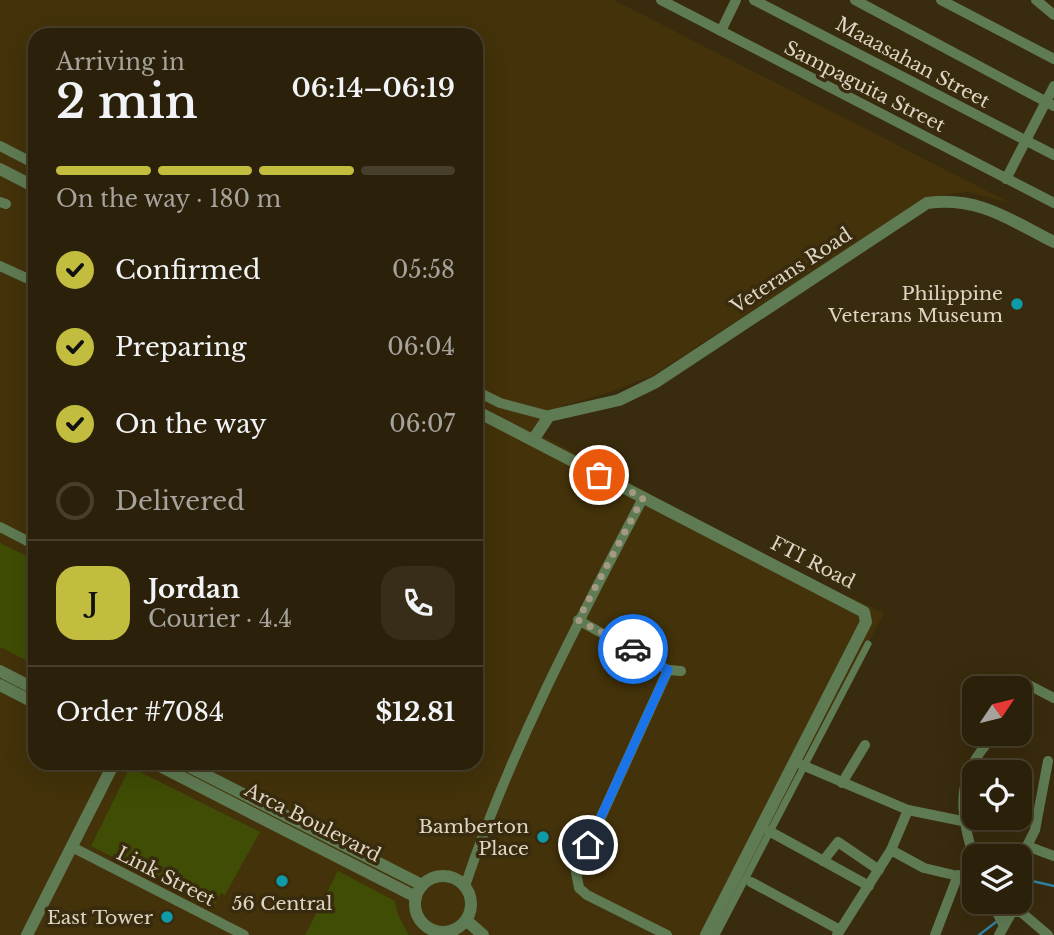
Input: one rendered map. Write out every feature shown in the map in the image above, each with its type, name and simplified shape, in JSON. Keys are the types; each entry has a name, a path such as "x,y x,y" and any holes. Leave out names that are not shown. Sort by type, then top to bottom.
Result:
{"street":[{"name":"Sampaguita Street","path":"661,0 1054,203"},
{"path":"720,31 736,0"},
{"name":"Maaasahan Street","path":"754,0 1054,155"},
{"path":"777,11 783,0"},
{"path":"855,0 1050,104"},
{"path":"941,0 1054,59"},
{"path":"1036,0 1054,15"},
{"path":"1006,179 1050,104 1054,86"},
{"path":"0,146 28,160"},
{"path":"0,169 28,183"},
{"name":"Veterans Road","path":"483,394 500,403 549,416 619,400 656,382 927,203 966,201 988,208 1054,242"},
{"path":"0,266 28,279"},
{"name":"FTI Road","path":"483,415 853,604 866,617 706,935"},
{"path":"533,440 549,416"},
{"path":"465,886 505,784 578,620 643,498"},
{"path":"0,527 28,541"},
{"path":"578,620 668,670 681,671"},
{"path":"716,935 867,644"},
{"path":"667,935 586,895 579,888 576,872 668,670"},
{"path":"0,671 28,685"},
{"path":"0,685 28,699"},
{"path":"1032,687 1054,698"},
{"path":"842,783 865,745"},
{"path":"1028,844 1035,830 1042,781 1048,761"},
{"path":"802,765 908,810 962,821"},
{"path":"27,935 110,770"},
{"name":"Arca Boulevard","path":"168,770 419,891"},
{"name":"Arca Boulevard","path":"195,770 419,891"},
{"path":"1042,781 1054,782"},
{"path":"751,882 839,933 891,850 908,810"},
{"path":"769,831 869,886"},
{"path":"823,861 838,842 879,870"},
{"name":"Link Street","path":"72,847 244,935"},
{"path":"1032,848 1054,856"},
{"path":"891,850 924,868 962,876"},
{"path":"935,935 958,875"},
{"path":"442,876 456,879 465,886 471,900 466,920 447,933 428,927 419,917 419,891 442,876"},
{"path":"999,935 1003,923 1012,912 1021,912 1048,935"},
{"path":"998,914 1003,923"},
{"path":"466,920 483,935"}],"shaded area":[{"path":"0,0 614,0 1010,203 968,192 925,197 652,376 608,393 562,406 543,436 790,569 884,613 714,935 0,935"}],"green space":[{"path":"0,543 28,557 28,661 0,647"},
{"path":"129,770 136,770 260,832 225,895 221,893 213,908 91,846"},
{"path":"338,871 395,901 398,915 409,935 305,935"}],"waterway":[{"path":"1032,881 1054,886"},
{"path":"979,935 996,922"}],"way so far":[{"path":"599,475 643,498 612,562 578,620 633,649"}],"place":[{"name":"Philippine Veterans Museum","path":"1017,304"},
{"name":"Bamberton Place","path":"543,837"},
{"name":"56 Central","path":"282,881"},
{"name":"East Tower","path":"167,917"}],"route":[{"path":"588,845 668,670 633,649"}]}
